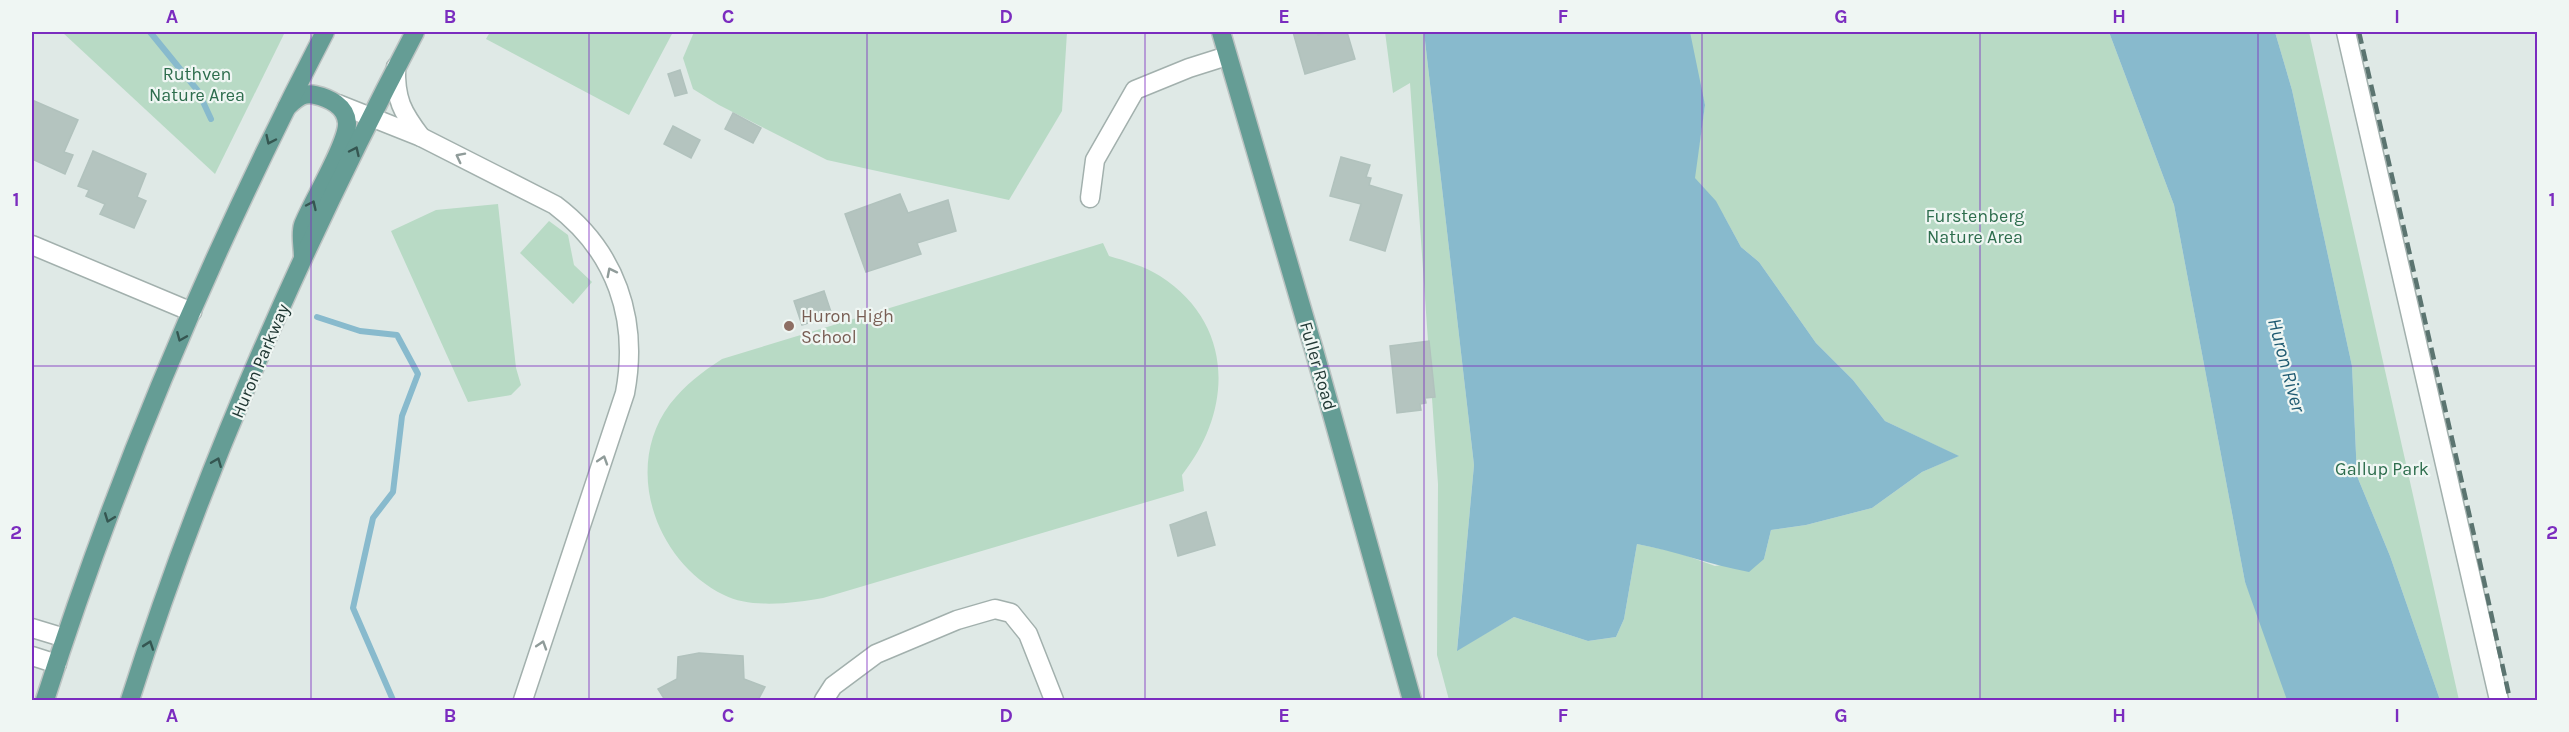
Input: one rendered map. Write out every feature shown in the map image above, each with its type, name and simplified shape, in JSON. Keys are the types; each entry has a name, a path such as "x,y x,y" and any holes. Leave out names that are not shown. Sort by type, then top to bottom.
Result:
{"main road":[{"path":"45,700 65,638 131,460 192,312 284,111 325,32"},
{"name":"Huron Parkway","path":"130,700 206,489 303,261 415,32"},
{"name":"Fuller Road","path":"1221,32 1317,361 1412,700"},
{"path":"284,111 298,97 309,94 338,104 347,123 343,140 302,227 303,261"}],"street":[{"path":"2346,32 2499,700"},
{"path":"1090,198 1095,160 1135,90 1189,68 1227,57"},
{"path":"396,68 395,87 399,104 421,137"},
{"path":"338,104 421,137 555,205 570,217 599,251 621,294 629,326 629,372 625,393 523,700"},
{"path":"32,245 192,312"},
{"path":"824,700 833,686 876,654 957,620 995,609 1011,613 1028,634 1054,700"},
{"path":"32,628 65,638"},
{"path":"32,656 57,664"}],"green space":[{"name":"Ruthven Nature Area","path":"62,32 285,32 215,174"},
{"path":"490,32 673,32 629,115 486,39"},
{"path":"694,32 1067,32 1062,111 1009,200 827,160 719,105 693,89 683,58"},
{"name":"Furstenberg Nature Area","path":"1385,32 1424,32 1474,465 1457,650 1514,617 1588,641 1616,637 1624,619 1637,544 1676,552 1715,566 1764,559 1771,530 1806,525 1872,508 1922,472 1958,456 1885,421 1853,380 1816,343 1759,262 1741,247 1724,216 1694,178 1705,105 1685,32 2109,32 2174,205 2245,582 2296,700 1449,700 1437,655 1438,484 1410,83 1393,93"},
{"name":"Gallup Park","path":"2275,32 2309,32 2459,700 2440,700 2390,556 2357,476 2352,366 2292,90"},
{"path":"498,204 516,368 521,385 511,395 468,402 391,231 436,210"},
{"path":"549,221 568,235 574,265 592,282 573,304 520,253"},
{"path":"1103,243 1109,256 1154,272 1185,296 1202,318 1213,343 1218,370 1217,397 1211,424 1199,450 1182,475 1184,491 823,598 800,602 773,604 735,599 700,580 680,560 664,537 654,511 648,484 649,456 656,429 670,404 701,374 722,359"}],"water":[{"path":"1424,32 1690,32 1705,105 1695,178 1716,201 1741,247 1759,262 1816,343 1853,380 1885,421 1959,456 1922,472 1872,508 1806,525 1771,530 1764,559 1749,572 1637,544 1624,619 1616,637 1588,641 1514,617 1457,651 1474,465"},
{"name":"Huron River","path":"2109,32 2275,32 2292,90 2352,366 2357,476 2390,556 2440,700 2287,700 2245,582 2174,205"}],"building":[{"path":"1293,32 1317,32 1318,35 1329,32 1347,32 1355,59 1305,74"},
{"path":"680,70 687,93 675,96 668,74"},
{"path":"32,100 78,120 64,152 73,155 65,174 32,159"},
{"path":"733,113 761,128 753,143 725,129"},
{"path":"673,126 700,140 691,158 664,144"},
{"path":"93,151 146,174 137,197 146,201 134,228 100,214 105,204 86,196 89,190 78,186"},
{"path":"1341,157 1370,165 1366,177 1371,178 1369,185 1402,195 1385,251 1350,240 1361,204 1330,196"},
{"path":"900,194 908,213 948,200 956,231 917,243 921,254 866,272 845,214"},
{"path":"824,291 832,315 802,325 794,301"},
{"path":"1429,341 1435,397 1425,398 1426,403 1420,404 1421,410 1397,413 1390,346"},
{"path":"1206,512 1215,545 1178,556 1170,525"},
{"path":"699,653 743,656 744,679 765,687 758,700 665,700 658,689 677,679 678,657"}],"waterway":[{"path":"150,32 198,91 211,119"},
{"path":"317,317 360,331 397,335 418,374 402,416 393,492 373,518 353,608 393,700"}],"railway":[{"path":"2359,32 2510,700"}],"place":[{"name":"Huron High School","path":"789,326"}]}
